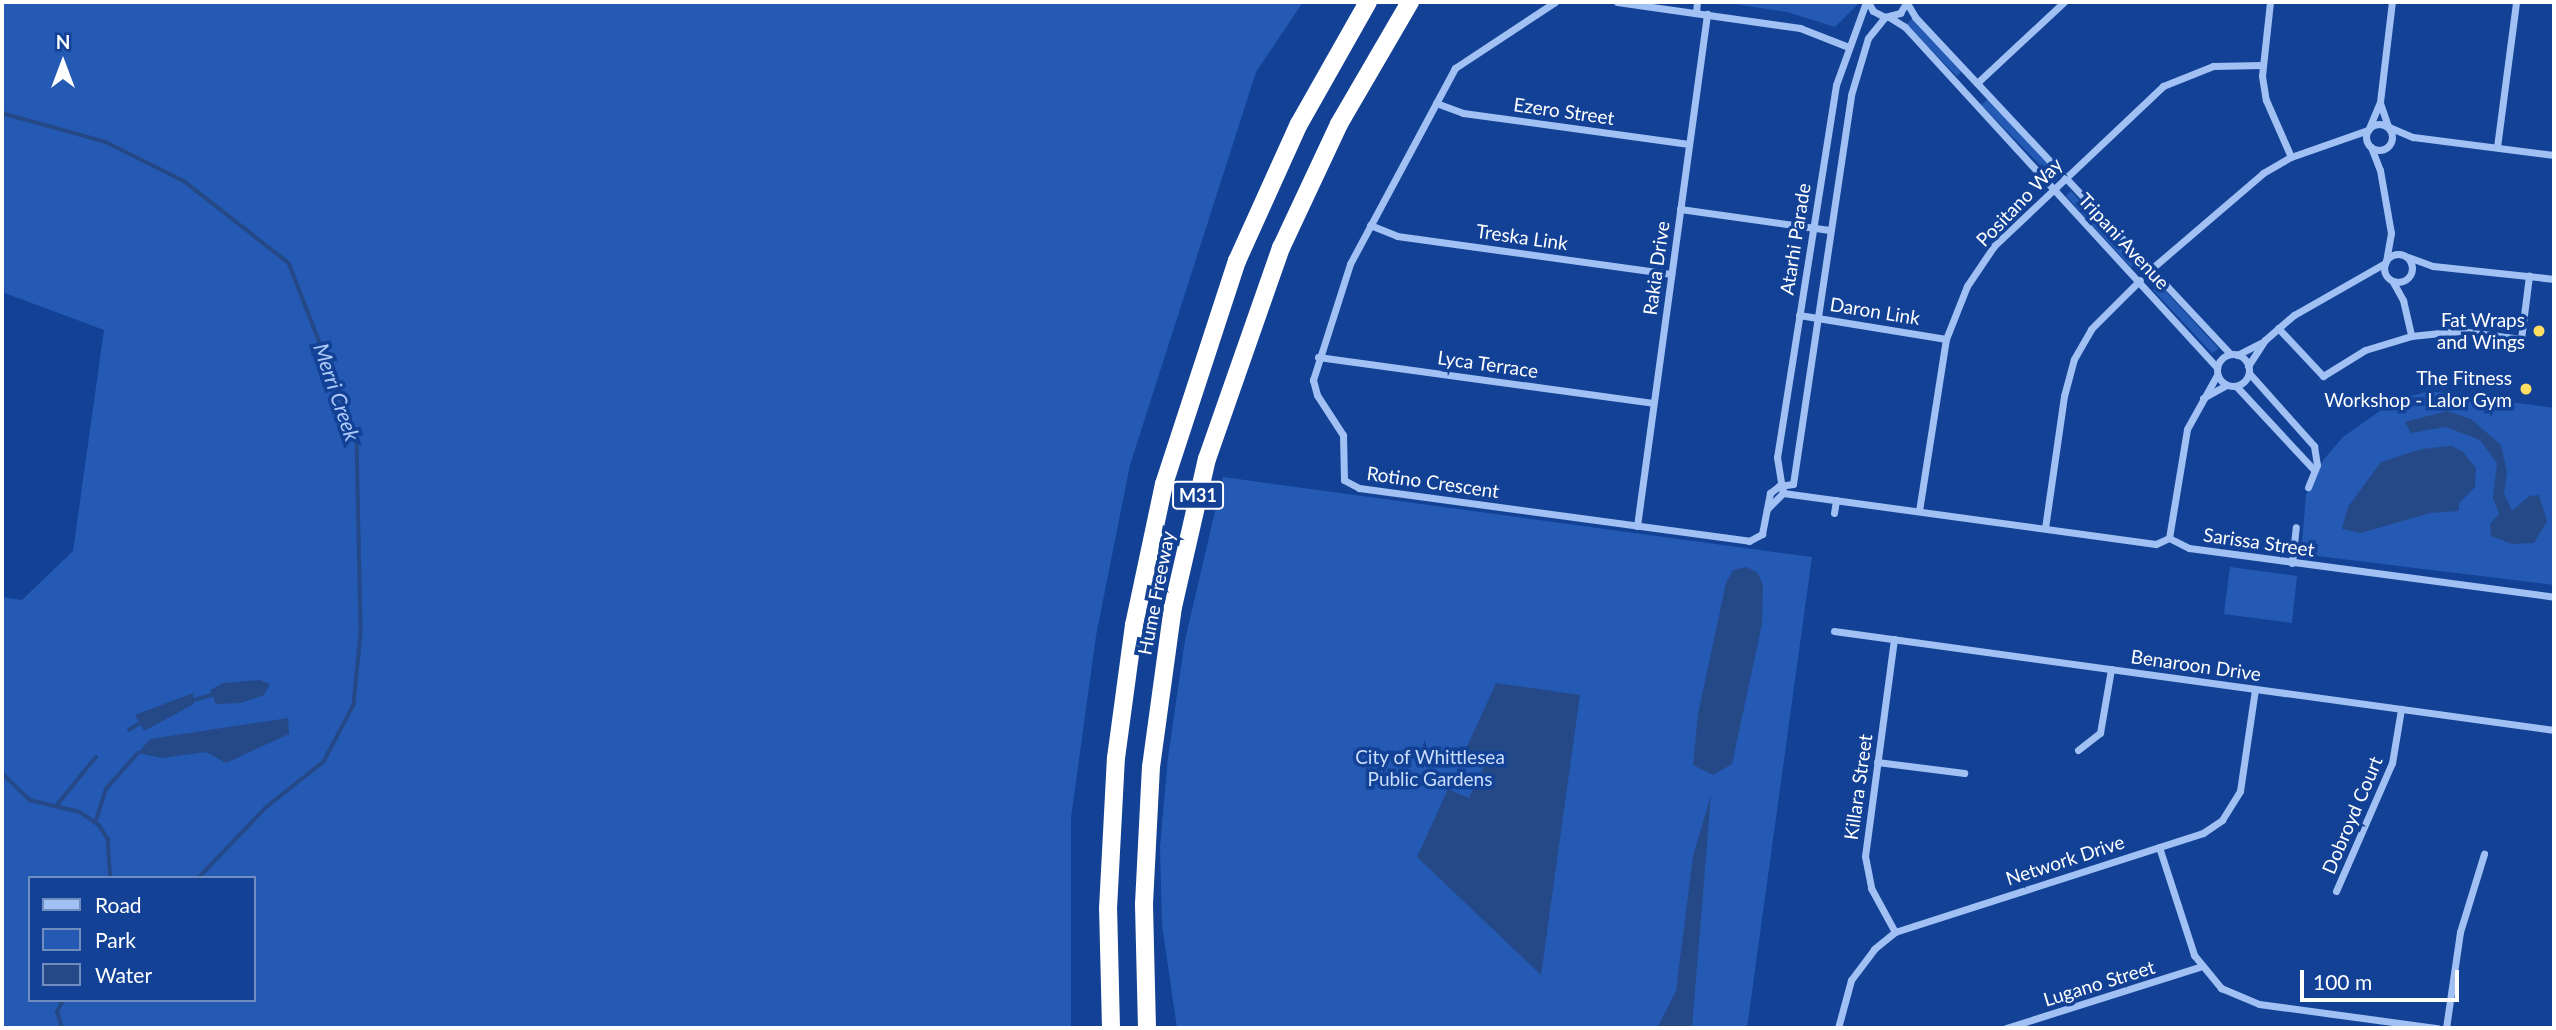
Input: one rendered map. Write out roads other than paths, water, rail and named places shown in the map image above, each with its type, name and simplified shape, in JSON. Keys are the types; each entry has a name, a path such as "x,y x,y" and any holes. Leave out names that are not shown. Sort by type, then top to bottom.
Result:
{"highway":[{"name":"Hume Freeway","path":"1111,1028 1108,909 1116,758 1134,625 1164,484 1237,261 1299,124 1367,2"},
{"name":"Hume Freeway","path":"1147,1028 1144,904 1151,767 1173,607 1207,459 1282,248 1339,124 1410,2"}],"street":[{"name":"Rotino Crescent","path":"1555,2 1460,64 1436,103 1343,278 1318,357 1314,387 1343,435 1343,476 1348,485 1637,526 1757,540 1767,509 1781,489"},
{"path":"1617,2 1800,28 1846,46"},
{"path":"1696,13 1697,2"},
{"name":"Tripani Avenue","path":"1867,2 1873,11 1905,27 2140,280 2226,384"},
{"name":"Atarhi Parade","path":"1781,489 1777,457 1812,227 1846,46 1867,2"},
{"name":"Tripani Avenue","path":"1907,2 2063,177 2249,369"},
{"name":"Atarhi Parade","path":"1793,484 1816,318 1856,72 1868,38 1887,17 1907,2"},
{"path":"1977,83 2064,2"},
{"path":"2270,2 2262,65 2266,100 2291,158"},
{"path":"2392,2 2379,102 2368,129 2370,147 2381,170 2391,233 2385,262 2391,280 2403,299 2411,336"},
{"path":"2497,147 2516,2"},
{"name":"Rakia Drive","path":"1637,526 1707,14"},
{"name":"Positano Way","path":"1919,511 1945,339 1967,286 1994,246 2063,177 2174,80 2213,66 2262,65"},
{"path":"2379,102 2388,127 2389,146 2381,170"},
{"name":"Ezero Street","path":"1436,103 1464,113 1689,144"},
{"path":"2151,270 2237,191 2291,158 2346,141 2380,123 2413,137 2554,155"},
{"path":"2346,141 2370,147 2389,146 2413,137"},
{"path":"1680,209 1830,230"},
{"name":"Treska Link","path":"1370,225 1396,236 1671,274"},
{"path":"2391,233 2407,257 2408,278 2403,299"},
{"path":"2236,386 2265,340 2278,328 2322,296 2365,277 2397,254 2433,265 2554,279"},
{"path":"2365,277 2391,280 2408,278 2433,265"},
{"path":"2278,328 2323,376 2365,350 2411,336 2460,331 2521,339 2529,276"},
{"path":"2046,528 2063,396 2074,359 2091,329 2140,280"},
{"name":"Daron Link","path":"1799,316 1945,339"},
{"path":"2169,537 2187,429 2217,371 2234,354 2265,340"},
{"name":"Lyca Terrace","path":"1318,357 1653,403"},
{"path":"2249,369 2314,446 2315,470 2308,487"},
{"path":"2202,399 2226,384 2236,386 2315,470"},
{"path":"1781,489 1793,484"},
{"name":"Sarissa Street","path":"1793,484 1809,496"},
{"name":"Sarissa Street","path":"1781,489 1836,500 2156,544 2169,537 2187,548 2554,598"},
{"path":"1834,513 1836,500"},
{"path":"2292,563 2297,527"},
{"name":"Benaroon Drive","path":"1834,631 2554,730"},
{"name":"Killara Street","path":"1894,639 1866,865 1871,888 1895,932"},
{"path":"2078,750 2100,733 2110,669"},
{"name":"Network Drive","path":"1838,1028 1855,974 1874,949 1895,932 2213,827 2236,802 2255,689"},
{"name":"Dobroyd Court","path":"2336,891 2390,771 2401,709"},
{"path":"1877,762 1964,773"},
{"path":"2159,847 2200,967 2221,988 2244,1000 2437,1028"},
{"path":"2446,1028 2460,932 2484,854"},
{"name":"Lugano Street","path":"2006,1028 2200,967"}],"water":[{"path":"2447,411 2471,419 2501,445 2507,472 2504,493 2512,511 2529,496 2539,495 2547,521 2534,543 2512,544 2491,536 2490,524 2499,514 2493,498 2497,463 2480,440 2446,427 2411,433 2405,422"},
{"path":"2451,446 2462,451 2476,468 2475,487 2459,503 2459,511 2430,513 2361,533 2342,529 2348,507 2381,462 2422,449"},
{"path":"1746,567 1757,572 1763,585 1762,624 1732,764 1713,775 1693,765 1698,714 1726,583 1733,570"},
{"path":"260,680 270,684 264,695 241,703 216,704 210,690 223,683"},
{"path":"1496,683 1580,695 1541,975 1417,857 1448,789 1469,798 1486,762 1465,751"},
{"path":"193,693 194,704 144,731 135,715"},
{"path":"288,718 289,734 226,763 206,752 162,758 138,753 150,739"},
{"path":"1711,795 1692,1028 1657,1028 1676,991 1693,856"}],"waterway":[{"name":"Merri Creek","path":"2,113 106,142 184,181 289,263 357,438 361,633 354,705 324,762 265,809 201,876"},
{"path":"194,700 212,695"},
{"path":"129,730 140,723"},
{"path":"95,823 106,789 138,753"},
{"path":"56,806 96,757"},
{"path":"2,773 30,800 80,812 99,825 108,839 111,876"},
{"name":"Merri Creek","path":"62,1002 57,1012 62,1028"}],"place":[{"name":"Fat Wraps and Wings","path":"2539,331"},
{"name":"The Fitness Workshop - Lalor Gym","path":"2526,389"}],"park label":[{"name":"City of Whittlesea Public Gardens","path":"1430,768"}]}
